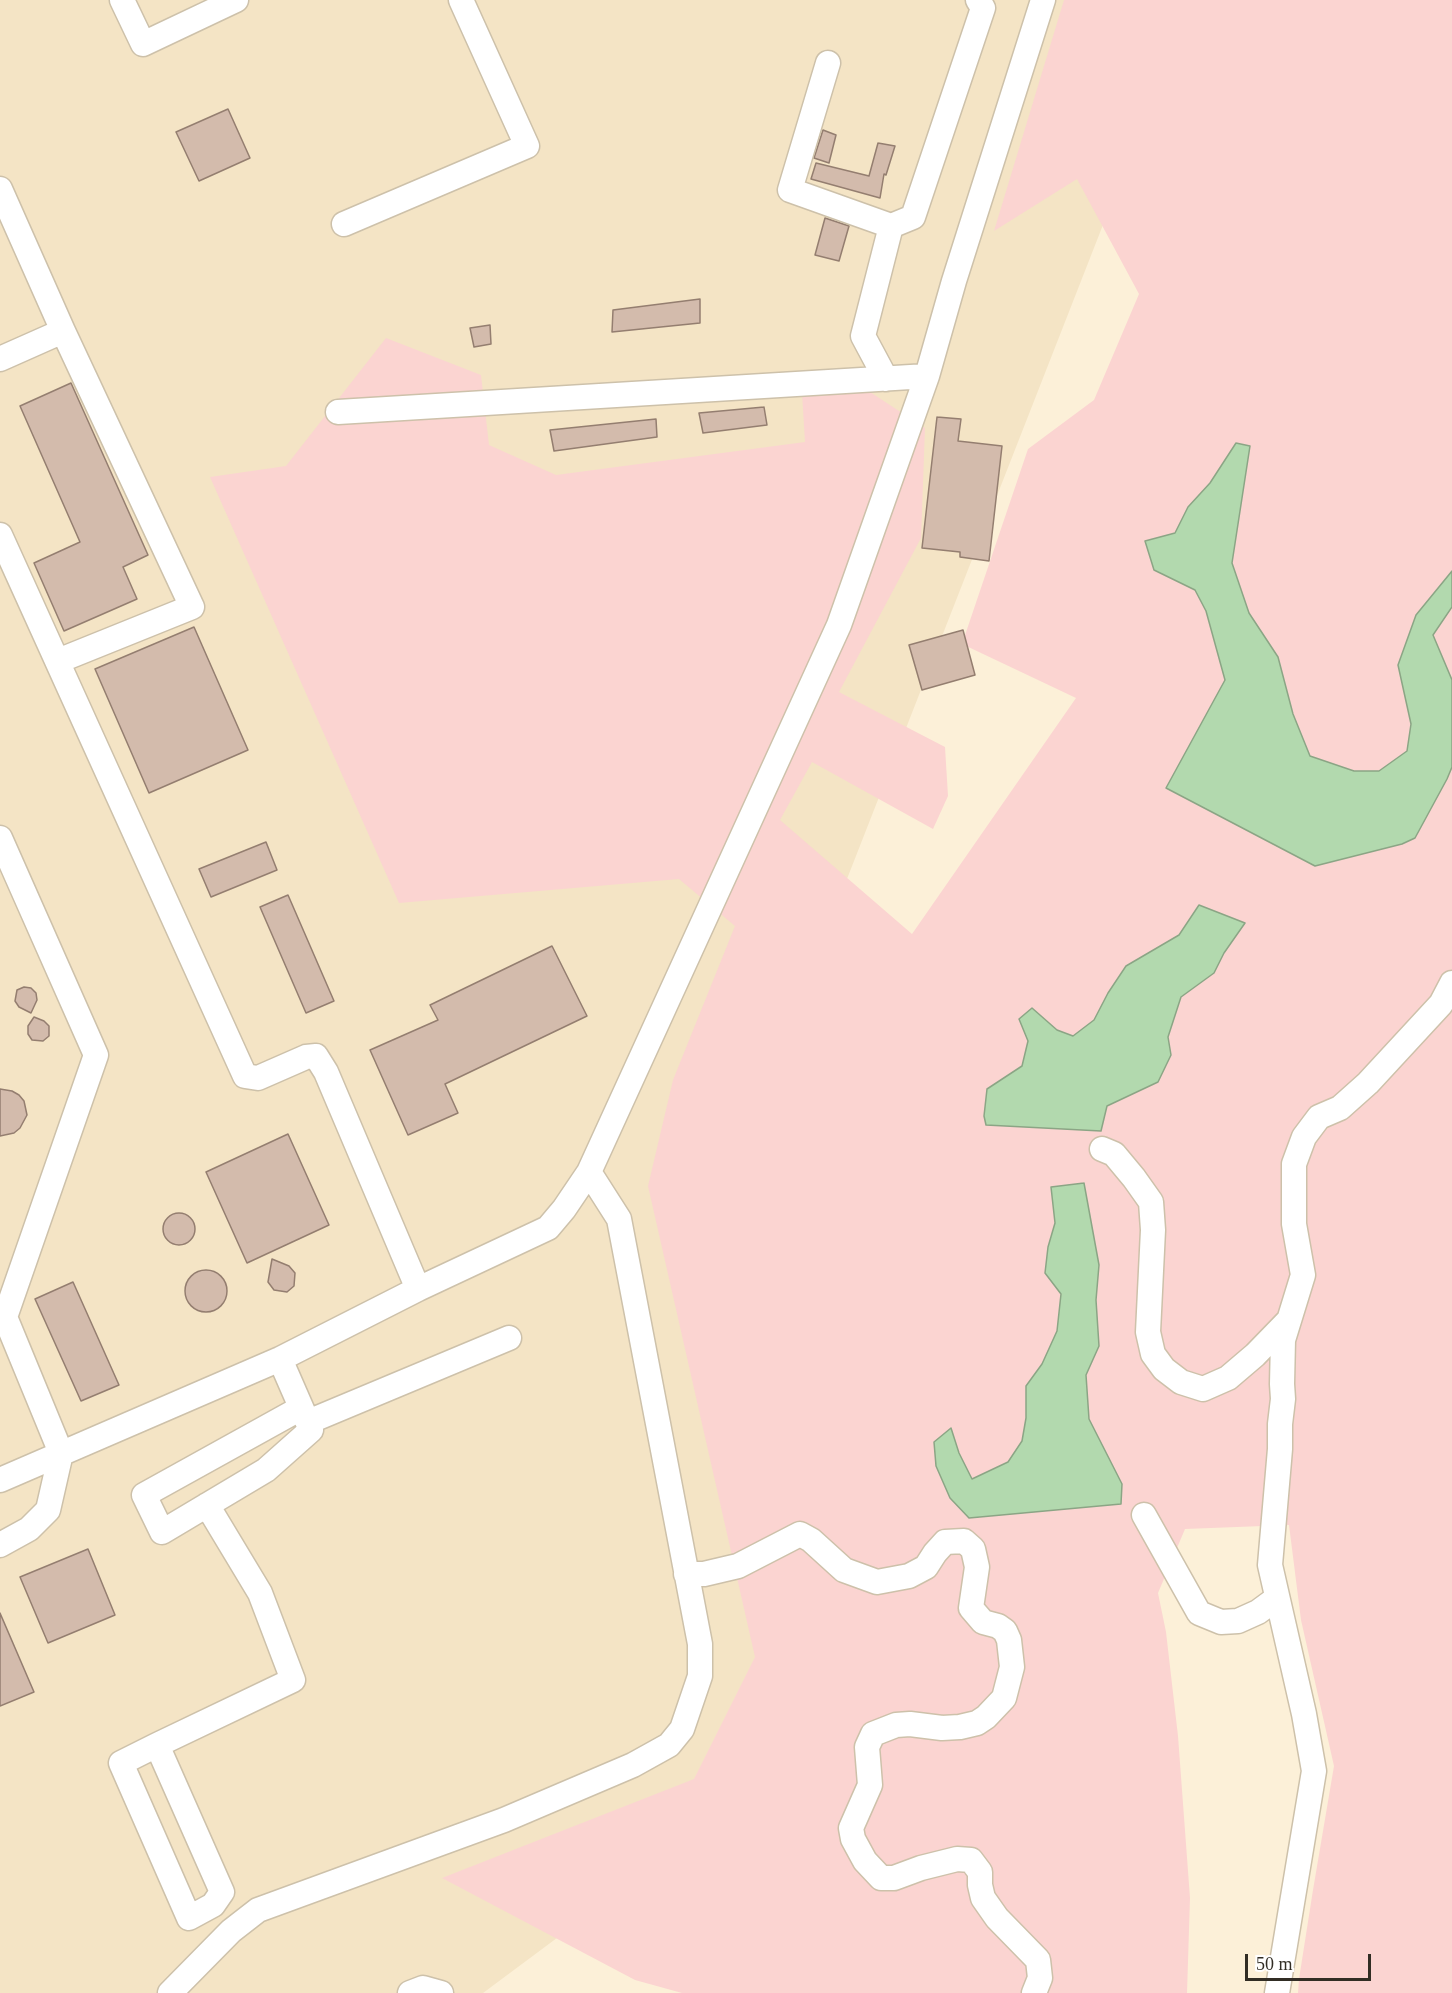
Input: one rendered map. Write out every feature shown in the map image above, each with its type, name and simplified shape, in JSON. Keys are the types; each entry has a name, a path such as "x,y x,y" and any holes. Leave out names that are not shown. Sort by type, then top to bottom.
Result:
{"street":[{"path":"122,0 143,44 236,0"},
{"path":"344,224 527,146 461,0"},
{"path":"828,63 790,190 891,226 912,217 983,8 978,0"},
{"path":"0,1480 280,1359 418,1289 548,1228 564,1209 589,1172 839,625 927,376 954,281 1044,0"},
{"path":"0,189 63,331 192,607 58,661"},
{"path":"886,379 863,336 891,226"},
{"path":"0,359 63,331"},
{"path":"338,412 927,376"},
{"path":"0,535 246,1076 258,1078 306,1057 316,1056 326,1072 418,1289"},
{"path":"0,838 96,1055 5,1317 61,1453 48,1510 29,1529 0,1545"},
{"path":"1277,1993 1314,1771 1270,1565 1283,1399 1283,1340 1303,1275 1294,1224 1294,1164 1304,1137 1319,1117 1340,1108 1368,1083 1441,1004 1452,983"},
{"path":"1102,1149 1114,1154 1151,1202 1153,1230 1149,1332 1153,1354 1164,1369 1181,1382 1203,1389 1228,1378 1255,1355 1289,1319"},
{"path":"170,1993 231,1931 258,1910 504,1820 633,1764 669,1745 682,1729 700,1676 700,1644 619,1219 589,1172"},
{"path":"280,1359 304,1415 311,1430 266,1470 162,1532 144,1495 304,1415 509,1338"},
{"path":"157,1745 222,1892 213,1905 189,1918 121,1763 157,1745 293,1680 260,1593 207,1505"},
{"path":"1144,1515 1198,1613 1221,1623 1238,1621 1258,1612 1277,1598"},
{"path":"686,1574 704,1574 738,1566 800,1534 811,1540 843,1569 877,1582 909,1576 926,1567 935,1552 945,1542 964,1541 973,1549 977,1567 971,1608 983,1622 998,1626 1005,1631 1009,1641 1012,1667 1004,1698 987,1717 977,1723 942,1728 910,1724 896,1725 873,1734 867,1747 870,1785 851,1828 853,1839 865,1861 881,1878 894,1878 957,1858 971,1860 980,1872 983,1898 997,1918 1038,1960 1040,1978 1035,1993"},
{"path":"410,1993 423,1988 441,1993"}],"shaded area":[{"path":"0,0 1191,0 735,1165 811,1749 483,1993 0,1993"},
{"path":"1064,0 1452,0 1452,1993 1298,1993 1334,1766 1301,1620 1289,1525 1185,1529 1158,1593 1166,1632 1178,1736 1190,1898 1187,1993 682,1993 635,1980 442,1878 694,1779 755,1657 648,1186 673,1080 735,926 679,879 399,903 210,477 286,466 386,338 481,375 489,445 556,475 805,442 802,393 870,392 925,428 921,538 839,692 945,747 948,796 933,829 812,762 780,820 912,934 1076,698 962,644 1028,449 1094,400 1139,294 1077,179 994,231"},
{"path":"1236,443 1250,446 1232,563 1249,613 1278,657 1293,714 1310,756 1354,771 1379,771 1407,751 1411,724 1398,665 1416,615 1452,571 1452,607 1433,635 1452,680 1452,767 1415,838 1402,844 1315,866 1166,788 1225,680 1206,611 1195,590 1154,570 1145,541 1175,533 1188,507 1210,483"},
{"path":"1199,905 1245,923 1224,953 1214,973 1181,997 1168,1037 1171,1055 1158,1082 1107,1106 1101,1131 986,1125 984,1116 987,1089 1022,1066 1028,1041 1019,1019 1032,1008 1057,1030 1073,1036 1094,1020 1126,966 1179,935"},
{"path":"1084,1183 1099,1265 1096,1300 1099,1346 1086,1375 1089,1419 1122,1484 1121,1504 969,1518 950,1498 936,1466 934,1442 951,1428 959,1453 972,1479 1008,1462 1022,1441 1026,1418 1026,1386 1042,1364 1057,1331 1061,1294 1045,1273 1048,1247 1055,1223 1051,1187"}],"building":[{"path":"228,109 250,158 199,181 176,132"},
{"path":"823,130 836,135 829,163 814,158"},
{"path":"878,143 895,146 886,175 884,174 880,198 811,179 816,163 869,176"},
{"path":"825,218 849,226 839,261 815,255"},
{"path":"700,299 700,323 612,332 613,310"},
{"path":"490,325 491,344 474,347 470,328"},
{"path":"71,383 148,555 123,567 137,599 64,631 34,563 80,542 20,406"},
{"path":"764,407 767,425 703,433 699,413"},
{"path":"937,417 961,419 958,441 1002,446 989,561 960,557 960,552 922,548"},
{"path":"656,419 657,437 554,451 550,430"},
{"path":"194,627 248,750 149,793 95,669"},
{"path":"963,630 975,675 922,690 909,645"},
{"path":"266,842 277,870 211,897 199,869"},
{"path":"288,895 334,1001 306,1013 260,907"},
{"path":"552,946 587,1016 445,1084 458,1113 408,1135 370,1050 438,1020 430,1005"},
{"path":"24,987 31,988 36,993 37,1000 31,1013 19,1007 15,1001 17,990"},
{"path":"34,1017 49,1026 49,1036 43,1041 32,1040 28,1034 28,1026"},
{"path":"0,1089 19,1095 24,1101 27,1115 20,1128 14,1133 0,1136"},
{"path":"288,1134 329,1225 247,1263 206,1172"},
{"path":"179,1213 191,1217 195,1229 191,1241 179,1245 167,1241 163,1229 167,1217"},
{"path":"272,1259 289,1266 295,1273 294,1286 287,1292 274,1290 268,1282"},
{"path":"206,1270 214,1271 221,1276 226,1283 226,1299 221,1306 214,1311 206,1312 198,1311 191,1306 186,1299 185,1291 186,1283 191,1276 198,1271"},
{"path":"73,1282 119,1385 81,1401 35,1299"},
{"path":"88,1549 115,1615 48,1643 20,1577"},
{"path":"0,1613 34,1692 0,1706"}]}
